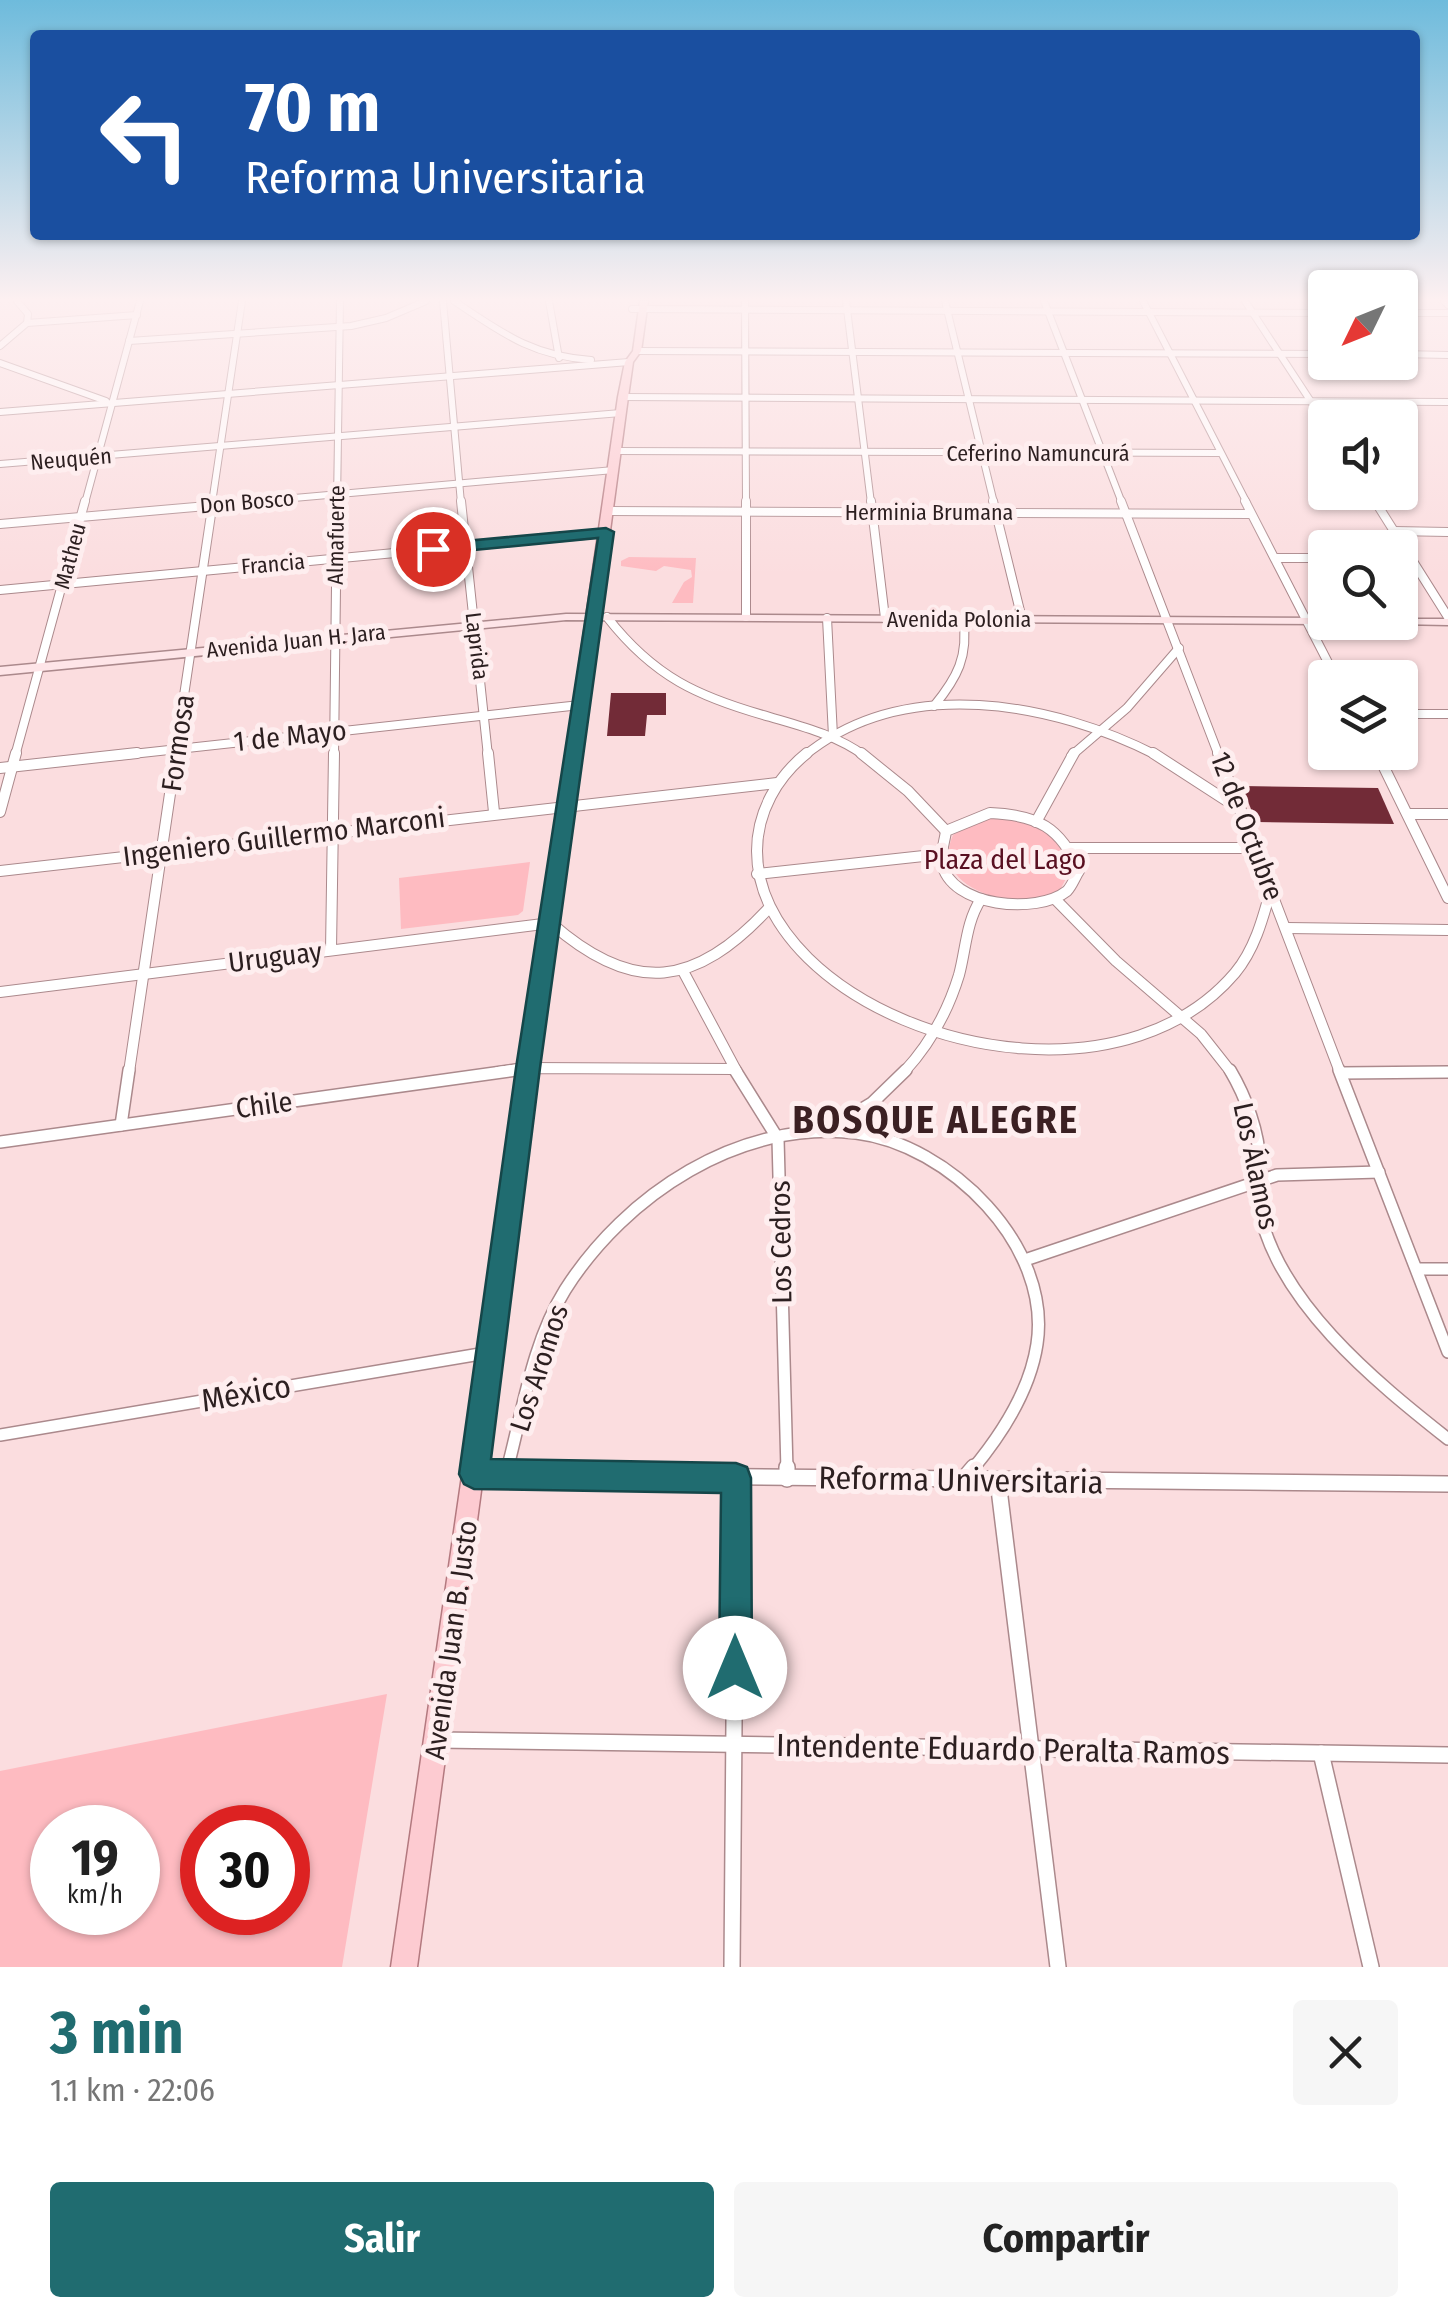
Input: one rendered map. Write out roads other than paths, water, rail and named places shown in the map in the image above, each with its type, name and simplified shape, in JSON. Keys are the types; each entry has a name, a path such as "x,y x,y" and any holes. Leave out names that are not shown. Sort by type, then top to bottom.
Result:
{"main road":[{"name":"Avenida Juan B. Justo","path":"404,1967 580,705 600,617 606,532 624,393"},
{"name":"Avenida Polonia","path":"600,617 1306,621"},
{"name":"Avenida Juan H. Jara","path":"0,671 474,623 600,617"},
{"path":"1418,621 1448,620"}],"street":[{"path":"81,393 112,404"},
{"name":"Matheu","path":"0,812 115,393"},
{"path":"0,412 245,393"},
{"name":"Almafuerte","path":"332,950 339,393"},
{"name":"Laprida","path":"450,393 487,715 494,812"},
{"path":"744,393 746,617"},
{"path":"858,393 885,618"},
{"path":"967,393 1022,619"},
{"name":"12 de Octubre","path":"1079,393 1448,1352"},
{"path":"1189,393 1327,660"},
{"name":"Formosa","path":"121,1125 228,394"},
{"path":"623,398 1308,401"},
{"path":"1418,402 1448,402"},
{"name":"Neuquén","path":"0,464 621,413"},
{"name":"Ceferino Namuncurá","path":"616,452 1219,453"},
{"name":"Don Bosco","path":"0,524 614,470"},
{"name":"Herminia Brumana","path":"609,511 1250,514"},
{"path":"1418,531 1448,532"},
{"name":"Francia","path":"0,590 606,532"},
{"path":"1274,558 1308,558"},
{"path":"1418,568 1448,620"},
{"path":"600,617 653,670 692,694 833,736 897,781 946,831"},
{"path":"827,618 833,736"},
{"path":"934,706 962,666 968,642 963,618"},
{"path":"1036,822 1062,768 1127,708 1179,648"},
{"name":"1 de Mayo","path":"0,768 580,705"},
{"path":"1241,810 1164,757 1103,728 1018,708 934,706 862,722 802,757 777,783 758,824 757,874 769,908 784,932 828,978 857,997 935,1033 1008,1046 1063,1047 1114,1041 1183,1016 1220,990 1247,957 1262,925 1271,889"},
{"path":"1418,714 1448,714"},
{"path":"1385,770 1448,898"},
{"name":"Ingeniero Guillermo Marconi","path":"0,871 494,812 777,783"},
{"path":"946,831 990,813 1036,822 1070,848 1255,848"},
{"path":"1408,814 1448,814"},
{"path":"946,831 942,854 952,880 981,899 1020,907 1064,894 1075,875 1070,848"},
{"path":"757,874 942,854"},
{"path":"826,1130 861,1111 881,1094 935,1033 953,990 981,899"},
{"name":"Los Álamos","path":"1055,899 1110,956 1183,1016 1222,1059 1237,1083 1258,1146 1256,1192 1278,1257 1305,1298 1370,1374 1448,1439"},
{"path":"551,922 589,956 620,970 650,974 683,971 723,952 769,908"},
{"name":"Uruguay","path":"0,992 551,922"},
{"path":"1286,928 1448,930"},
{"path":"683,971 735,1069 778,1138"},
{"name":"Chile","path":"0,1142 528,1068 735,1069"},
{"path":"1341,1074 1448,1072"},
{"name":"Los Aromos","path":"506,1474 551,1316 564,1290 633,1211 682,1174 731,1149 826,1130 870,1138 929,1160 962,1183 990,1211 1025,1260 1035,1289 1039,1321 1034,1356 1007,1420 962,1481"},
{"name":"Los Cedros","path":"778,1138 787,1479"},
{"path":"1025,1260 1258,1180 1298,1173 1379,1172"},
{"path":"1416,1269 1448,1268"},
{"name":"México","path":"0,1436 492,1352"},
{"name":"Reforma Universitaria","path":"474,1474 1448,1484"},
{"path":"732,1967 736,1478"},
{"path":"998,1482 1058,1967"},
{"name":"Intendente Eduardo Peralta Ramos","path":"437,1740 1448,1755"},
{"path":"1321,1753 1371,1967"}],"district":[{"name":"BOSQUE ALEGRE","path":"936,1120"}],"park label":[{"name":"Plaza del Lago","path":"1005,859"}]}
